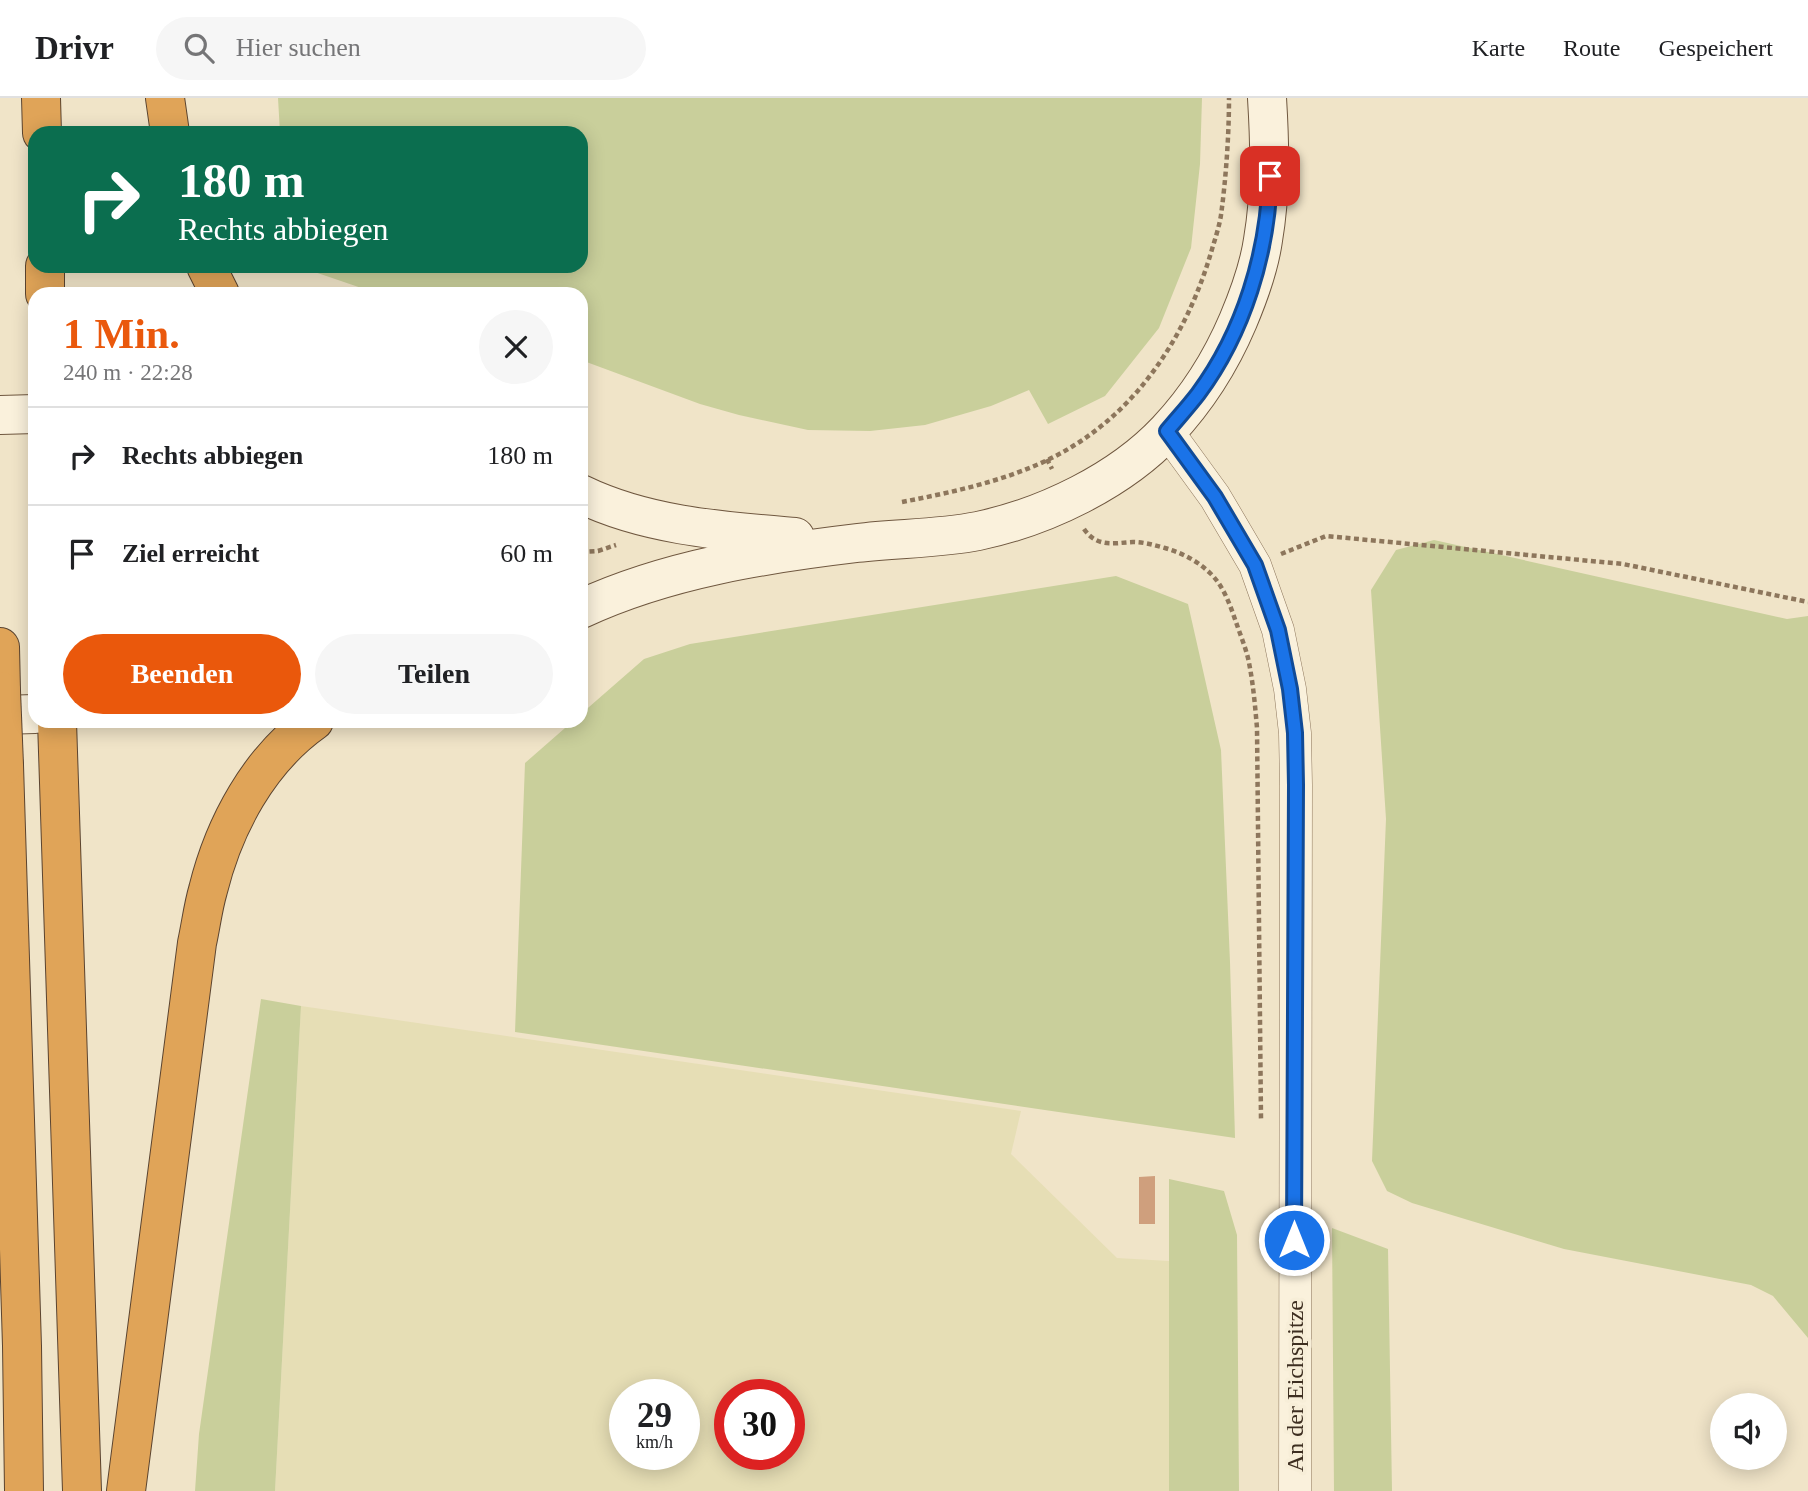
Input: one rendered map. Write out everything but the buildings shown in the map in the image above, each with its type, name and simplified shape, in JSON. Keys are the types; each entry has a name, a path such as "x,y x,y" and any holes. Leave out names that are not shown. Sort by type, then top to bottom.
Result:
{"highway":[{"path":"41,98 42,126"},
{"path":"164,98 169,126"},
{"path":"0,647 22,1346 24,1491"},
{"path":"57,728 82,1491"},
{"path":"126,1491 197,943 208,890 228,832 251,787 279,751 304,728"}],"main road":[{"path":"588,606 634,587 750,559 860,542 940,537 1006,524 1038,513 1106,479 1140,455 1167,431 1198,393 1226,350 1248,296 1263,243 1269,198 1267,98"},
{"path":"0,415 28,414"},
{"path":"588,497 617,509 690,526 740,533 860,542"},
{"path":"1,703 28,712"}],"street":[{"name":"An der Eichspitze","path":"1167,431 1215,497 1255,565 1278,630 1290,689 1295,733 1295,1491"}],"path":[{"path":"891,504 968,487 1012,474 1047,459 1073,446 1100,427 1123,408 1146,381 1177,336 1202,280 1221,217 1229,98"},
{"path":"1080,524 1088,535 1105,544 1151,544 1195,561 1211,574 1220,586 1247,657 1257,728 1261,1129"},
{"path":"1255,565 1325,536 1623,564 1808,601"}],"shaded area":[{"path":"301,1006 1021,1111 1011,1154 1117,1258 1169,1261 1169,1491 275,1491"}],"green space":[{"path":"278,98 1202,98 1200,164 1191,248 1159,328 1105,396 1048,424 1029,390 991,406 925,425 870,431 808,430 739,415 700,404 588,363 588,287 358,287 318,273 588,273 588,126 280,126"},
{"path":"1434,540 1787,619 1808,616 1808,1338 1773,1296 1751,1285 1564,1249 1412,1203 1387,1191 1372,1161 1386,819 1371,590 1396,550"},
{"path":"1116,576 1188,604 1221,750 1235,1138 515,1032 525,763 565,728 588,728 588,708 644,659 690,644"},
{"path":"261,999 301,1006 275,1491 195,1491 199,1434"},
{"path":"1169,1179 1224,1191 1237,1235 1239,1491 1169,1491"},
{"path":"1332,1228 1388,1249 1392,1491 1334,1491"}],"route":[{"path":"1270,176 1263,243 1248,296 1226,350 1198,393 1167,431 1215,497 1255,565 1278,630 1290,689 1295,733 1296,785 1294,1240"}]}
